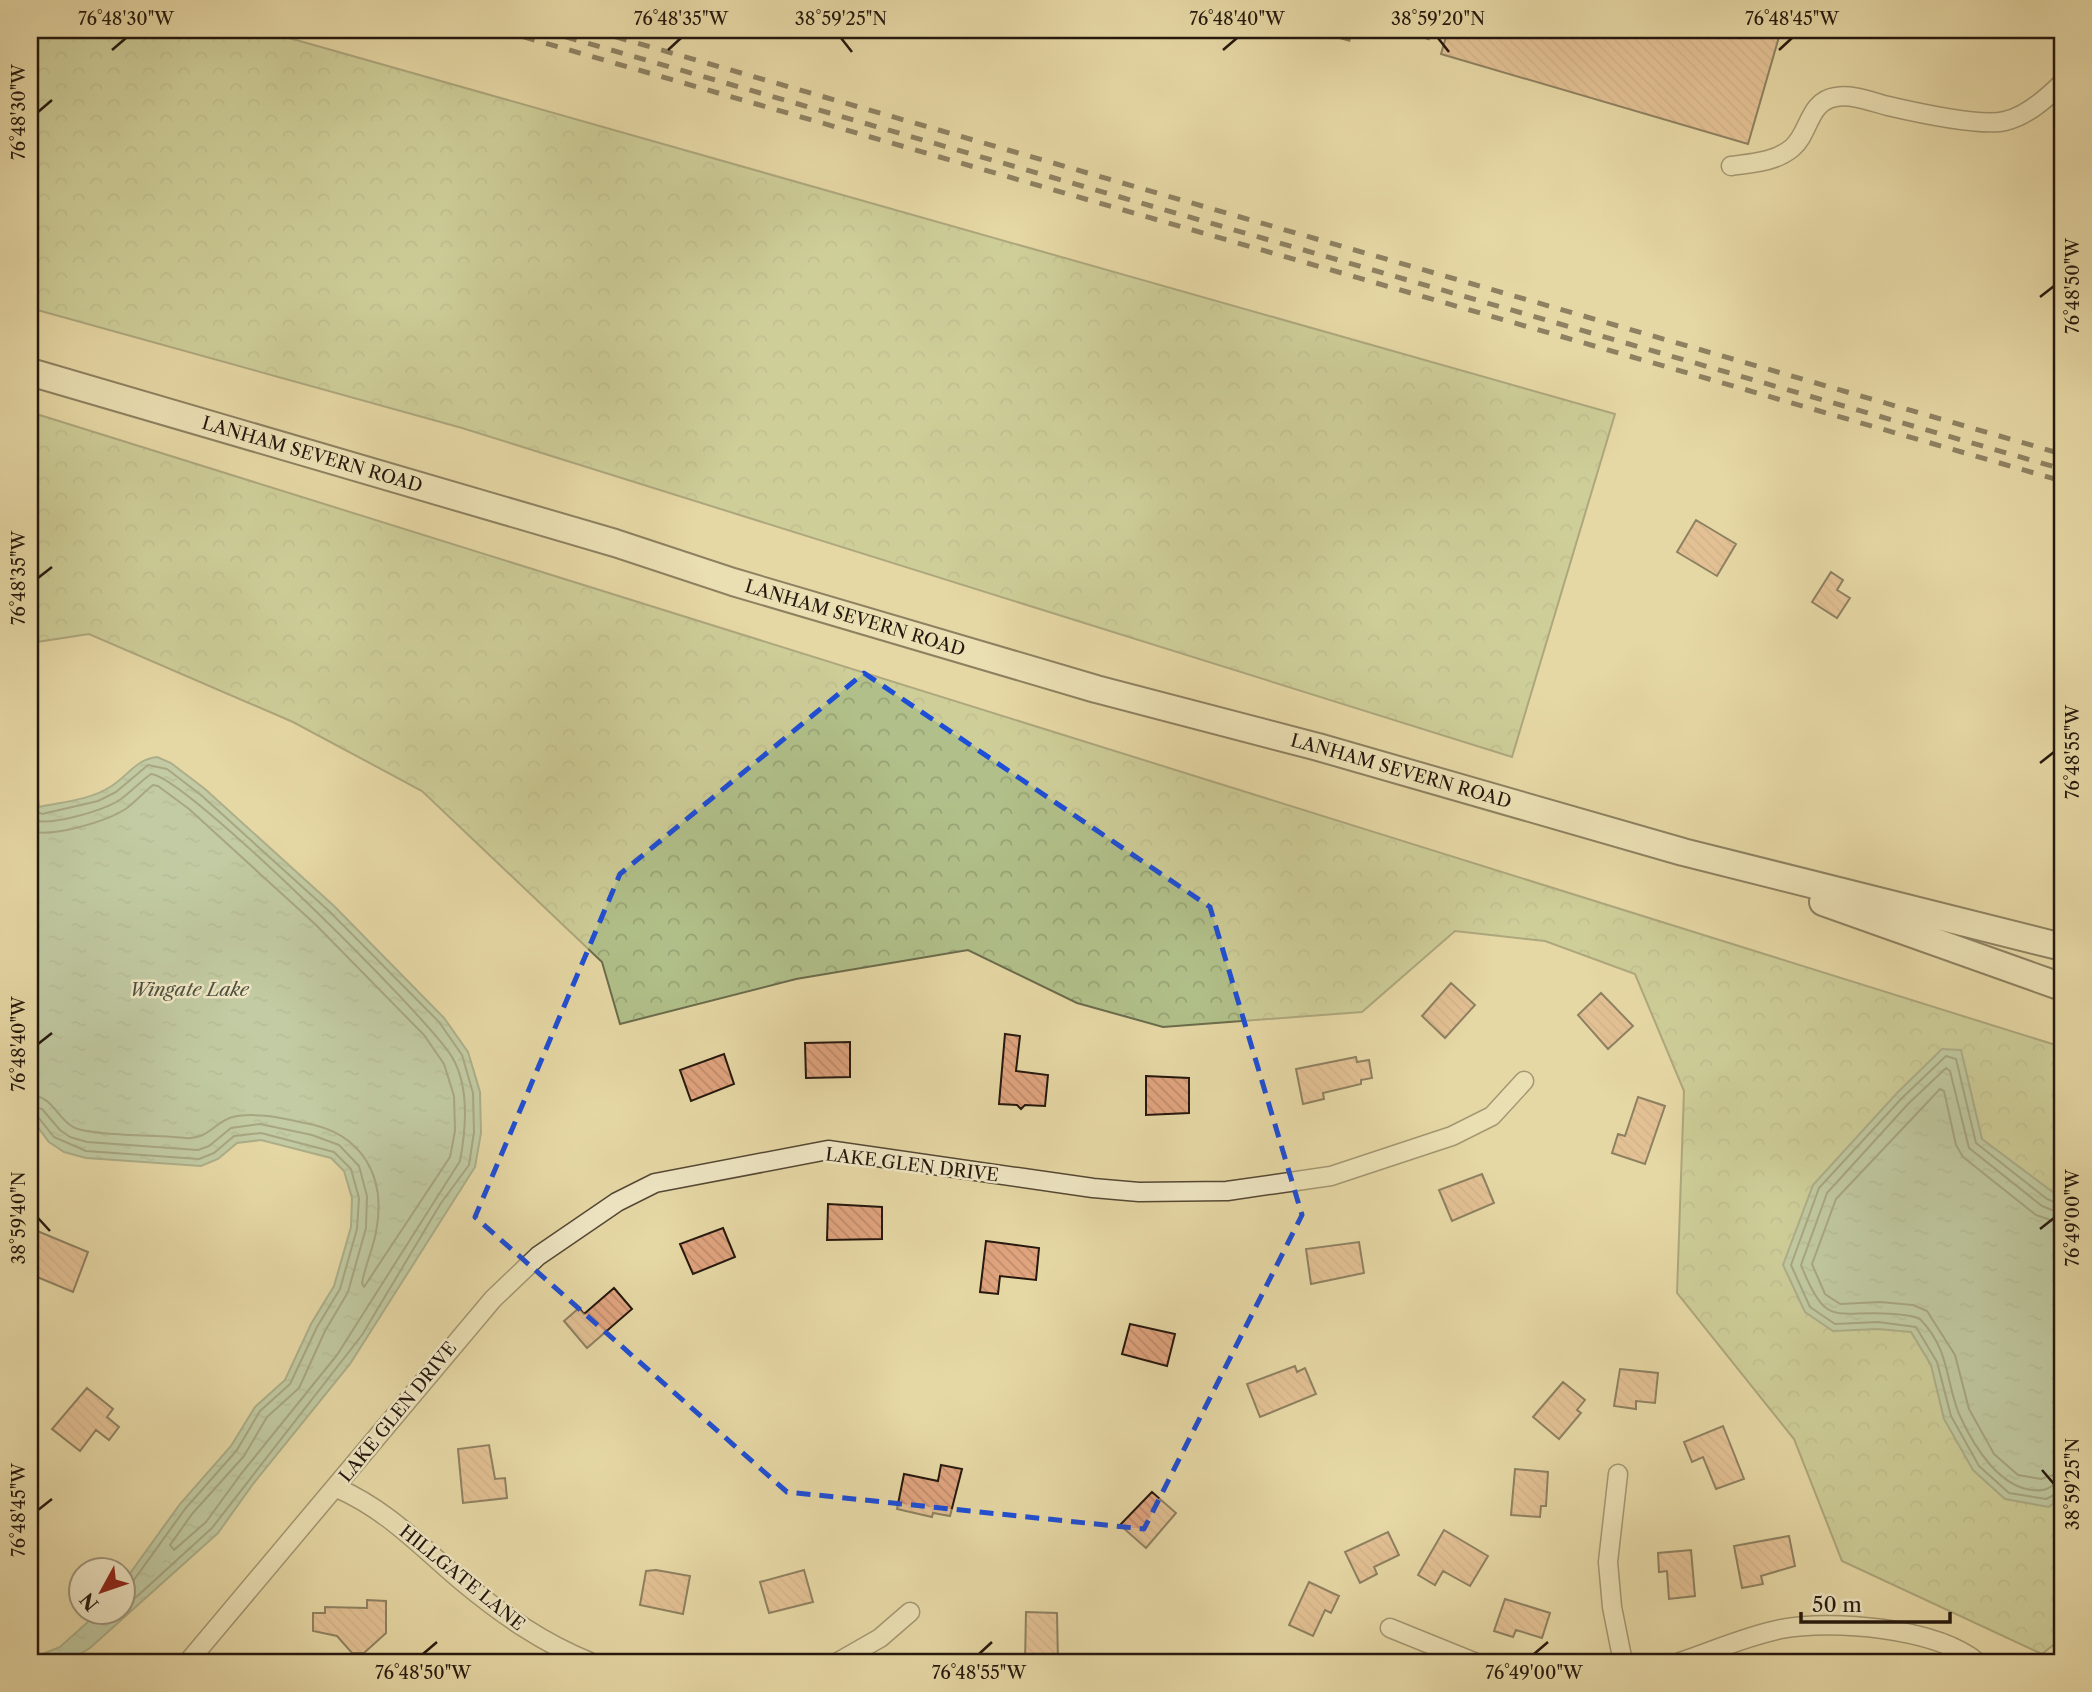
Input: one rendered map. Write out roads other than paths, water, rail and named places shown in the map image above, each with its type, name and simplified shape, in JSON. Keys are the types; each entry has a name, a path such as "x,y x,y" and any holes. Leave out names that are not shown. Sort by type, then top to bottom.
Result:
{"main road":[{"name":"LANHAM SEVERN ROAD","path":"30,372 615,543 733,582 1096,689 1318,747 1683,852 2062,947"},
{"name":"LANHAM SEVERN ROAD","path":"1683,852 2062,987"}],"street":[{"path":"1731,166 1766,162 1781,155 1794,146 1813,112 1833,97 1845,96 1907,110 2003,122 2037,105 2062,83"},
{"name":"LAKE GLEN DRIVE","path":"188,1662 337,1488 449,1349 493,1299 538,1256 617,1202 655,1182 828,1150 1093,1188 1139,1192 1227,1191 1331,1176 1452,1136 1492,1116 1524,1081"},
{"path":"1618,1474 1608,1562 1612,1607 1623,1662"},
{"name":"HILLGATE LANE","path":"337,1488 367,1501 464,1583 540,1640 590,1662"},
{"path":"838,1662 880,1638 910,1612"},
{"path":"1679,1662 1742,1639 1783,1628 1847,1627 1892,1631 1932,1641 1955,1648 1977,1662"},
{"path":"1390,1628 1474,1662"}],"water":[{"name":"Wingate Lake","path":"157,757 171,763 205,789 334,906 444,1018 468,1052 480,1092 481,1133 475,1167 350,1364 253,1484 218,1533 136,1607 136,1565 180,1504 231,1446 255,1407 285,1380 311,1324 334,1286 351,1227 352,1198 344,1171 331,1158 261,1140 237,1143 218,1159 201,1166 86,1158 64,1152 49,1142 30,1117 30,778 36,783 39,807 94,795 116,783 150,758"},
{"path":"1942,1049 1961,1050 1982,1139 2062,1199 2062,1496 2049,1507 2005,1499 1973,1470 1944,1419 1931,1365 1911,1332 1878,1329 1833,1331 1805,1312 1783,1265 1813,1185 1897,1093"},
{"name":"Wingate Lake","path":"83,1626 114,1626 90,1648 67,1662 30,1662 30,1659 60,1647"}],"railway":[{"path":"500,30 2062,481"},
{"path":"542,30 2062,469"},
{"path":"592,30 2062,454"},
{"path":"1316,30 1359,42"},
{"path":"1403,30 1430,38"}]}
